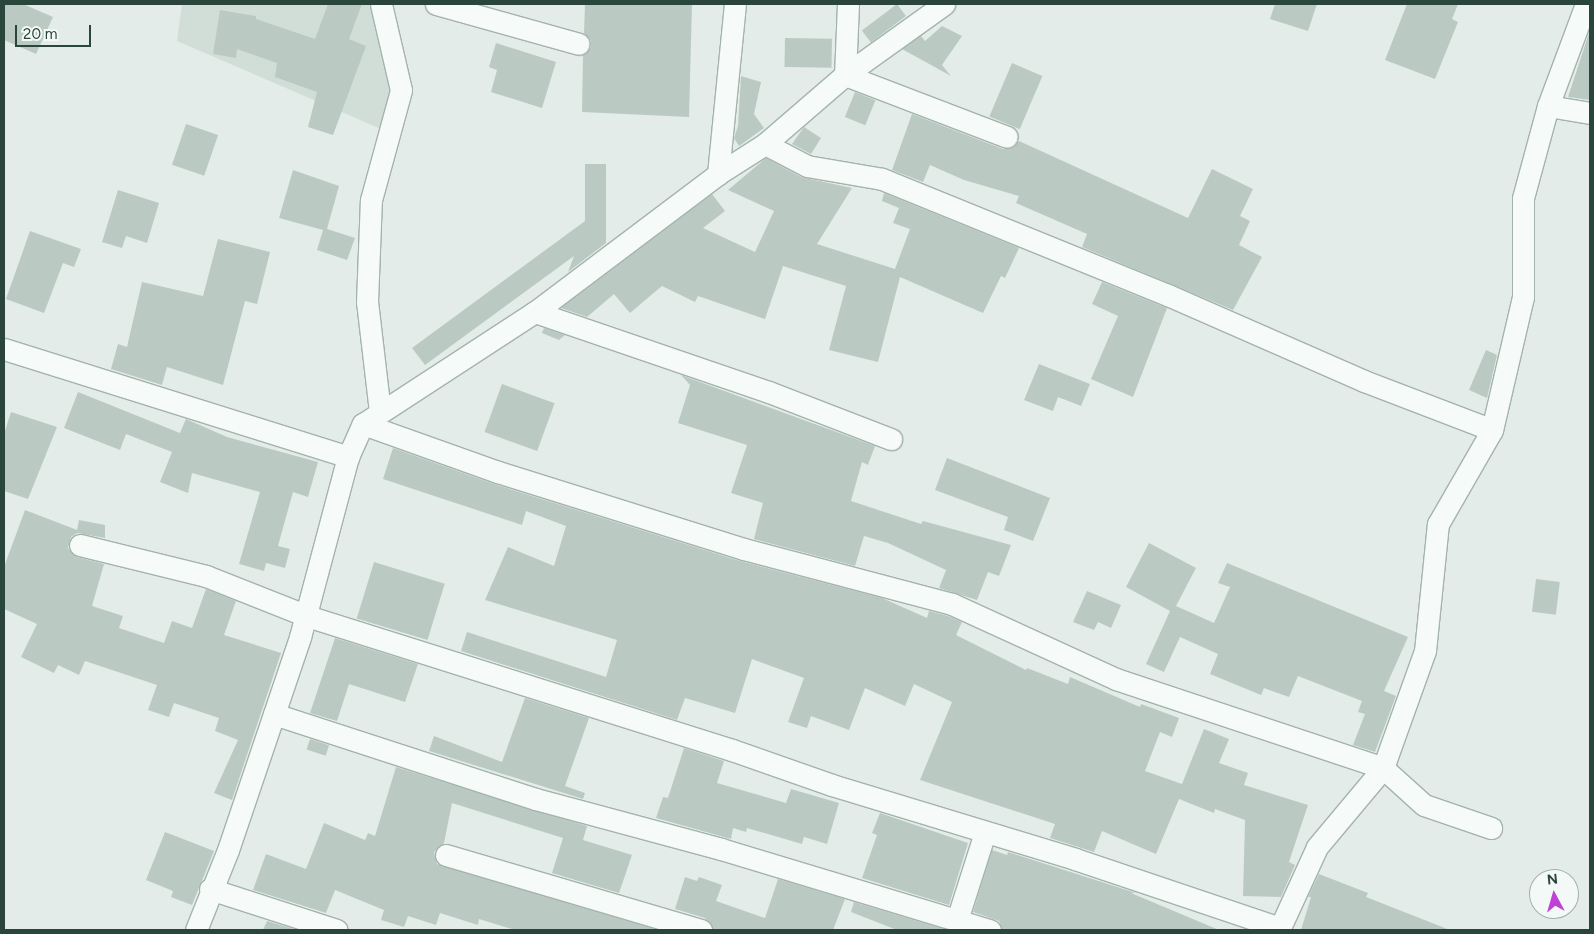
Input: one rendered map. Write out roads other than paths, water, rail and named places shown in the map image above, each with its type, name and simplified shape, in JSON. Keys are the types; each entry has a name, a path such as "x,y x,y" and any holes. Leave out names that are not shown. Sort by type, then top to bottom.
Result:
{"street":[{"path":"372,418 367,302 371,200 401,90 381,4"},
{"path":"436,4 579,44"},
{"path":"718,174 735,4"},
{"path":"845,76 848,4"},
{"path":"196,930 210,889 228,850 307,616 348,458 372,418 535,312 718,174 766,144 845,76 944,4"},
{"path":"80,545 206,576 307,616 984,832 1280,929 1318,847 1382,768 1425,651 1438,524 1492,430 1524,297 1524,198 1548,106 1586,4"},
{"path":"845,76 1006,137"},
{"path":"1548,106 1590,113"},
{"path":"766,144 807,166 882,179 1168,295 1364,381 1492,430"},
{"path":"535,312 769,392 890,439"},
{"path":"4,349 348,458"},
{"path":"372,418 498,472 744,549 952,604 1116,679 1382,768 1424,805 1491,828"},
{"path":"274,714 536,799 721,849 990,930"},
{"path":"957,920 984,832"},
{"path":"446,855 701,930"},
{"path":"210,889 337,930"}]}
